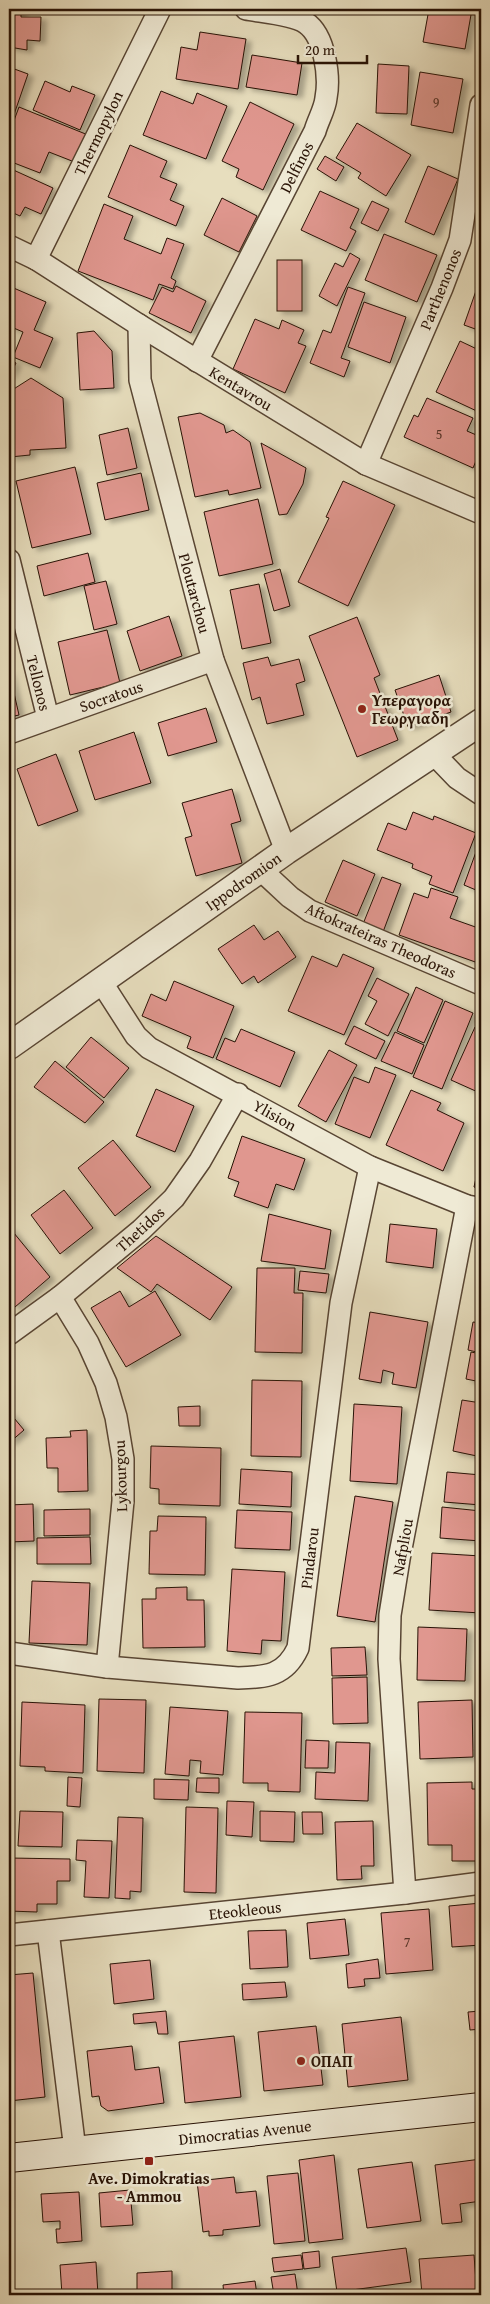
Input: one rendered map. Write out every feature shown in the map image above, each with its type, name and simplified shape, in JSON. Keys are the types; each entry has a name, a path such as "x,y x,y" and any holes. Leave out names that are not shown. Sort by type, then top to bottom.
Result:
{"main road":[{"name":"Dimocratias Avenue","path":"9,2158 481,2107"}],"street":[{"name":"Thermopylon","path":"36,258 160,9"},
{"name":"Delfinos","path":"197,361 315,131 326,99 328,78 324,54 316,36 307,23 298,19 246,9"},
{"name":"Parthenonos","path":"366,464 442,288 460,240 481,105"},
{"name":"Kentavrou","path":"9,246 36,258 138,326 366,464 481,513"},
{"name":"Ploutarchou","path":"138,326 140,380 213,660 286,851"},
{"name":"Tellonos","path":"9,560 48,718"},
{"name":"Socratous","path":"9,733 213,660"},
{"name":"Ippodromion","path":"9,1046 100,980 262,870 286,851 481,722"},
{"path":"433,753 457,778 481,794"},
{"name":"Aftokrateiras Theodoras","path":"262,870 290,898 310,911 481,984"},
{"name":"Ylision","path":"100,980 141,1042 370,1167 474,1207"},
{"name":"Thetidos","path":"9,1334 60,1296 141,1230 174,1198 200,1161 238,1094"},
{"name":"Pindarou","path":"9,1653 107,1667 245,1678 258,1678 282,1670 292,1662 298,1648 341,1303 370,1167"},
{"name":"Nafpliou","path":"405,1893 389,1659 390,1615 399,1559 474,1207"},
{"name":"Lykourgou","path":"60,1296 88,1343 106,1382 116,1417 123,1458 123,1501 107,1667"},
{"name":"Eteokleous","path":"9,1936 481,1883"},
{"path":"48,1931 75,2150"}],"building":[{"path":"9,9 21,9 21,17 41,17 40,41 27,40 27,50 9,47"},
{"path":"429,9 472,9 465,49 423,42"},
{"path":"200,32 246,39 238,89 176,79 181,47 197,50"},
{"path":"252,55 302,63 297,95 246,87"},
{"path":"378,64 409,66 407,114 376,113"},
{"path":"9,67 28,74 9,129"},
{"path":"420,72 463,79 453,133 411,125"},
{"path":"45,81 70,92 72,86 95,95 80,130 33,110"},
{"path":"161,91 193,104 197,93 227,106 206,159 143,135"},
{"path":"250,102 294,124 263,190 236,177 239,169 222,161"},
{"path":"19,107 88,135 77,163 49,152 40,173 9,161 9,134"},
{"path":"357,123 411,155 386,196 358,178 361,173 336,158"},
{"path":"130,145 167,161 160,177 177,184 170,200 184,206 176,226 108,197"},
{"path":"325,156 344,167 336,181 317,169"},
{"path":"428,166 458,179 434,235 405,222"},
{"path":"9,168 53,188 41,214 25,207 20,216 9,211"},
{"path":"320,191 359,209 350,228 356,231 346,251 301,230"},
{"path":"222,198 257,216 239,252 204,235"},
{"path":"372,201 389,209 378,231 361,223"},
{"path":"104,204 133,216 124,239 161,254 167,238 184,244 171,278 176,281 173,289 159,284 153,300 78,271"},
{"path":"384,234 437,255 417,302 365,280"},
{"path":"350,253 360,259 337,306 319,296 335,263 343,267"},
{"path":"277,260 302,260 302,311 277,311"},
{"path":"478,285 481,286 481,331 464,325"},
{"path":"9,286 46,302 34,330 53,338 40,368 13,357 23,332 9,326"},
{"path":"176,286 206,301 191,333 149,313 162,287 173,292"},
{"path":"348,287 365,293 341,358 350,361 344,377 310,363 323,330 331,333"},
{"path":"364,302 406,317 390,363 348,347"},
{"path":"255,319 279,329 282,320 304,330 298,343 306,346 285,393 233,369"},
{"path":"94,331 112,351 114,388 80,390 77,333"},
{"path":"460,341 481,351 481,413 436,392"},
{"path":"9,359 16,363 9,377"},
{"path":"31,378 63,398 66,448 30,450 30,455 10,457 9,392"},
{"path":"427,398 473,418 467,431 481,437 481,449 473,468 404,437 414,415 418,417"},
{"path":"200,413 224,425 226,433 233,430 250,442 261,488 229,495 228,490 195,497 178,417"},
{"path":"128,428 137,468 107,475 99,435"},
{"path":"261,443 306,468 303,484 287,514 279,515"},
{"path":"75,467 91,534 32,548 16,481"},
{"path":"141,473 149,510 105,520 97,483"},
{"path":"343,481 395,505 348,606 298,582 329,518 326,517"},
{"path":"258,499 273,564 219,576 204,512"},
{"path":"88,553 95,582 44,596 37,566"},
{"path":"280,569 290,606 274,611 264,574"},
{"path":"106,581 117,624 94,630 84,586"},
{"path":"259,584 271,643 242,649 230,590"},
{"path":"169,616 182,656 140,671 127,631"},
{"name":"Υπεραγορα Γεωργιαδη","path":"357,617 380,675 374,678 398,740 357,757 309,636"},
{"path":"107,630 120,683 70,695 58,642"},
{"path":"268,657 271,666 299,659 305,681 296,684 304,715 267,724 260,697 252,700 243,663"},
{"path":"9,671 19,715 10,717 11,729 9,730"},
{"path":"439,675 451,712 408,727 395,690"},
{"path":"206,708 217,742 168,756 158,723"},
{"path":"134,732 151,783 95,800 79,751"},
{"path":"56,754 78,811 38,826 17,769"},
{"path":"232,789 241,821 231,824 242,863 196,876 185,838 192,836 182,803"},
{"path":"413,812 433,820 434,816 476,833 453,893 429,884 432,876 412,868 413,864 377,850 388,823 406,830"},
{"path":"481,838 481,877 476,890 464,885"},
{"path":"343,860 375,874 357,916 325,902"},
{"path":"382,877 401,884 383,932 363,924"},
{"path":"431,888 458,897 450,918 481,929 481,964 399,935 414,893 428,898"},
{"path":"254,925 264,940 278,931 296,957 258,983 254,976 242,984 218,949"},
{"path":"343,954 374,968 344,1035 288,1011 312,956 337,967"},
{"path":"377,978 409,994 388,1036 365,1024 377,1001 368,996"},
{"path":"174,981 234,1006 213,1058 187,1048 191,1037 142,1016 151,994 166,1001"},
{"path":"416,987 443,1000 424,1043 397,1031"},
{"path":"445,1001 473,1013 442,1089 413,1077"},
{"path":"354,1026 385,1041 376,1059 345,1044"},
{"path":"475,1027 481,1030 480,1093 451,1080"},
{"path":"241,1029 295,1052 280,1087 216,1059 225,1038 235,1042"},
{"path":"395,1032 424,1045 412,1074 381,1061"},
{"path":"91,1037 129,1068 104,1098 66,1067"},
{"path":"329,1050 357,1065 326,1122 298,1106"},
{"path":"55,1061 104,1102 85,1123 34,1087"},
{"path":"375,1067 396,1075 370,1138 335,1124 354,1077 369,1083"},
{"path":"156,1089 194,1106 175,1152 136,1136"},
{"path":"411,1090 441,1103 437,1110 464,1123 443,1171 386,1145"},
{"path":"242,1136 305,1159 294,1190 276,1184 268,1208 234,1196 239,1182 228,1178"},
{"path":"113,1140 151,1187 115,1216 78,1168"},
{"path":"481,1155 481,1189 474,1187"},
{"path":"64,1190 93,1228 60,1254 31,1215"},
{"path":"269,1214 331,1230 325,1269 261,1261"},
{"path":"390,1224 437,1229 433,1268 386,1262"},
{"path":"9,1227 50,1277 15,1307 9,1299"},
{"path":"156,1236 232,1287 210,1320 157,1284 151,1292 117,1268"},
{"path":"257,1268 295,1268 294,1293 303,1293 302,1353 255,1352"},
{"path":"300,1271 329,1274 326,1293 298,1290"},
{"path":"120,1291 129,1307 155,1291 181,1335 126,1367 91,1308"},
{"path":"370,1312 428,1322 416,1388 392,1384 394,1373 383,1370 381,1383 359,1379"},
{"path":"473,1322 481,1323 481,1353 468,1350"},
{"path":"471,1352 481,1354 481,1382 466,1379"},
{"path":"252,1380 302,1381 301,1457 251,1456"},
{"path":"462,1400 481,1403 481,1439 477,1456 453,1451"},
{"path":"354,1404 402,1407 397,1484 350,1481"},
{"path":"200,1406 200,1426 179,1426 178,1407"},
{"path":"9,1412 24,1430 9,1443"},
{"path":"87,1430 88,1491 58,1492 58,1468 47,1468 46,1438 71,1437 70,1431"},
{"path":"151,1446 221,1448 220,1506 159,1504 159,1489 150,1488"},
{"path":"241,1469 292,1472 291,1507 239,1504"},
{"path":"447,1472 481,1475 481,1505 444,1502"},
{"path":"355,1496 393,1502 375,1622 337,1616"},
{"path":"33,1504 34,1541 9,1542 9,1505"},
{"path":"442,1507 481,1511 481,1541 440,1538"},
{"path":"90,1509 90,1535 44,1536 44,1510"},
{"path":"237,1510 292,1512 290,1550 235,1548"},
{"path":"158,1516 206,1517 205,1575 149,1574 150,1531 157,1531"},
{"path":"90,1537 91,1564 37,1564 37,1538"},
{"path":"432,1553 481,1556 481,1613 429,1610"},
{"path":"232,1569 285,1572 281,1641 262,1640 261,1654 227,1651"},
{"path":"32,1581 90,1583 87,1645 29,1643"},
{"path":"187,1587 187,1600 204,1600 205,1647 143,1648 142,1599 156,1599 156,1588"},
{"path":"418,1627 467,1629 465,1681 417,1680"},
{"path":"479,1639 481,1639 481,1732 480,1732"},
{"path":"365,1647 367,1675 332,1676 331,1648"},
{"path":"367,1677 368,1723 333,1724 332,1678"},
{"path":"99,1699 146,1700 144,1773 97,1771"},
{"path":"472,1700 473,1757 420,1759 418,1702"},
{"path":"22,1702 85,1705 83,1773 45,1771 45,1767 20,1766"},
{"path":"170,1707 228,1711 223,1775 200,1773 201,1761 190,1760 189,1776 165,1774"},
{"path":"245,1712 302,1713 300,1792 268,1791 268,1783 243,1783"},
{"path":"306,1740 329,1741 328,1768 305,1768"},
{"path":"336,1742 370,1743 368,1801 315,1799 316,1772 335,1773"},
{"path":"68,1777 82,1778 80,1807 67,1806"},
{"path":"197,1778 219,1778 219,1793 196,1792"},
{"path":"154,1779 189,1780 188,1800 154,1799"},
{"path":"472,1782 472,1789 481,1789 481,1861 452,1861 452,1845 428,1845 427,1783"},
{"path":"227,1801 254,1802 252,1837 226,1835"},
{"path":"186,1807 218,1808 216,1893 184,1892"},
{"path":"20,1811 63,1812 62,1847 18,1846"},
{"path":"260,1811 295,1812 294,1842 260,1841"},
{"path":"302,1812 322,1812 323,1834 303,1834"},
{"path":"118,1817 143,1818 141,1892 130,1891 130,1899 115,1898"},
{"path":"373,1821 374,1866 361,1866 362,1879 337,1880 335,1822"},
{"path":"77,1840 112,1841 109,1898 84,1897 86,1861 76,1860"},
{"path":"9,1858 70,1859 70,1881 57,1881 57,1904 37,1904 37,1912 9,1911"},
{"path":"481,1903 481,1945 452,1947 449,1906"},
{"path":"429,1909 433,1970 386,1974 381,1913"},
{"path":"345,1919 349,1955 310,1959 307,1923"},
{"path":"286,1930 288,1967 250,1969 248,1931"},
{"path":"378,1959 380,1978 364,1979 365,1986 348,1988 346,1964"},
{"path":"150,1960 154,1999 114,2004 110,1964"},
{"path":"33,1973 45,2097 9,2101 9,1975"},
{"path":"285,1982 287,1997 243,2000 242,1984"},
{"path":"166,2011 168,2034 158,2034 156,2022 134,2024 133,2014"},
{"path":"481,2011 481,2029 470,2030 468,2012"},
{"path":"401,2017 408,2080 348,2087 342,2024"},
{"path":"316,2026 323,2085 264,2091 258,2032"},
{"path":"234,2036 241,2097 185,2103 179,2042"},
{"path":"132,2046 135,2070 159,2067 164,2103 108,2111 101,2106 99,2096 92,2097 87,2051"},
{"path":"334,2155 343,2239 309,2243 299,2160"},
{"path":"481,2159 481,2201 460,2204 462,2222 442,2224 435,2165"},
{"path":"412,2162 421,2221 367,2228 358,2169"},
{"path":"298,2173 305,2241 274,2244 267,2176"},
{"path":"234,2177 236,2193 256,2191 260,2226 223,2230 223,2235 209,2236 209,2231 203,2232 197,2181"},
{"path":"130,2190 133,2225 101,2227 99,2193"},
{"path":"79,2192 82,2241 57,2243 56,2229 60,2229 60,2221 43,2222 41,2194"},
{"path":"406,2248 411,2282 337,2292 332,2257"},
{"path":"319,2251 320,2267 304,2269 302,2253"},
{"path":"301,2255 303,2269 274,2272 272,2258"},
{"path":"474,2255 477,2295 422,2295 419,2259"},
{"path":"96,2262 98,2295 62,2295 60,2265"},
{"path":"172,2271 172,2291 137,2293 137,2273"},
{"path":"295,2274 298,2295 274,2295 271,2277"},
{"path":"255,2281 257,2295 224,2295 223,2285"}],"place":[{"name":"Υπεραγορα Γεωργιαδη","path":"362,709"},
{"name":"ΟΠΑΠ","path":"301,2061"},
{"name":"Ave. Dimokratias - Ammou","path":"149,2161"}]}
